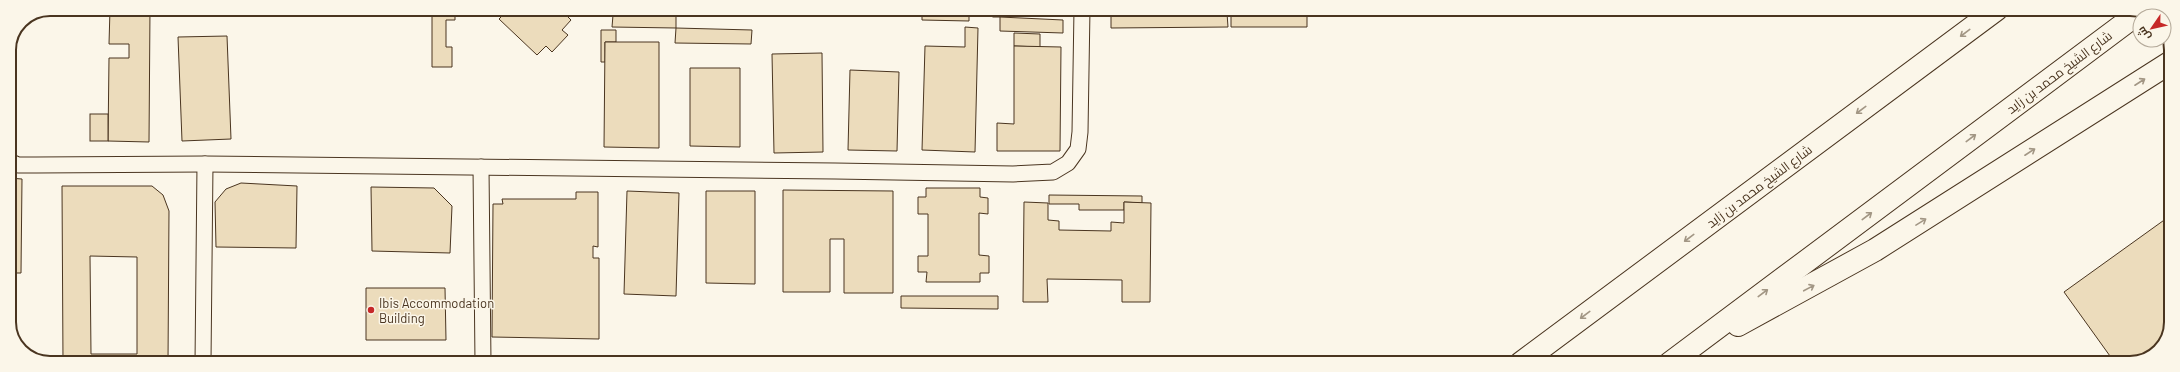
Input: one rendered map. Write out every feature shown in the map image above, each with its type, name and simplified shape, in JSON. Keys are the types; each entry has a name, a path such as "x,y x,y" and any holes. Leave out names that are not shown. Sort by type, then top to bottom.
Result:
{"highway":[{"name":"شارع الشيخ محمد بن زايد","path":"1530,356 1988,16"},
{"name":"شارع الشيخ محمد بن زايد","path":"1679,356 2132,18"},
{"path":"1687,350 1758,315 1875,250 2164,66"}],"street":[{"path":"16,164 205,164 1012,174 1053,172 1068,163 1078,149 1080,132 1082,16"},
{"path":"203,356 205,164"},
{"path":"481,167 483,356"}],"building":[{"path":"110,16 150,16 149,142 108,141 109,58 129,58 129,44 109,44"},
{"path":"432,16 455,16 455,20 446,20 446,47 452,47 452,67 432,67"},
{"path":"502,16 567,16 571,20 562,30 568,35 552,52 546,46 537,55 499,19"},
{"path":"613,16 676,16 676,28 612,27"},
{"path":"922,16 969,16 969,21 922,20"},
{"path":"1111,16 1227,16 1228,27 1111,28"},
{"path":"1231,16 1307,16 1307,27 1231,27"},
{"path":"1000,17 1063,20 1063,33 1000,31"},
{"path":"965,27 978,28 975,152 922,150 925,46 965,47"},
{"path":"676,28 752,30 751,44 675,43"},
{"path":"601,30 616,30 616,42 605,42 605,62 601,62"},
{"path":"1014,33 1040,34 1040,47 1014,46"},
{"path":"227,36 231,139 182,141 178,37"},
{"path":"605,42 659,42 659,148 604,147"},
{"path":"1014,46 1061,47 1060,151 997,151 997,123 1014,124"},
{"path":"822,53 823,152 774,153 772,54"},
{"path":"690,68 740,68 740,147 690,146"},
{"path":"850,70 899,72 897,151 848,150"},
{"path":"90,114 108,114 108,141 90,141"},
{"path":"16,179 22,179 21,273 16,273"},
{"path":"241,183 297,186 296,248 216,247 215,202 226,189"},
{"path":"62,186 152,186 163,195 169,211 168,356 63,356","holes":["90,256 137,257 137,354 91,354"]},
{"path":"371,187 434,188 452,206 450,253 372,251"},
{"path":"926,188 980,188 980,197 988,198 988,214 979,213 979,255 989,256 989,273 980,273 980,282 926,282 927,272 918,272 918,256 928,256 928,214 918,214 918,197 926,197"},
{"path":"783,190 893,191 893,293 844,293 844,239 830,239 830,292 783,292"},
{"path":"627,191 679,193 676,296 624,294"},
{"path":"706,191 755,191 755,284 706,283"},
{"path":"576,192 598,192 598,247 593,246 593,258 599,258 599,339 492,337 493,204 503,204 502,199 576,199"},
{"path":"1049,195 1142,196 1142,203 1124,202 1124,210 1079,210 1079,204 1049,204"},
{"path":"1024,202 1048,203 1048,220 1059,221 1059,230 1111,231 1111,222 1124,223 1124,202 1151,203 1150,302 1122,302 1122,280 1047,279 1048,302 1023,302"},
{"path":"2164,220 2164,326 2157,343 2152,348 2137,355 2110,356 2064,292"},
{"path":"366,288 445,288 446,340 366,340"},
{"path":"901,296 998,296 998,309 901,308"}],"place":[{"name":"Ibis Accommodation Building","path":"371,310"}]}
